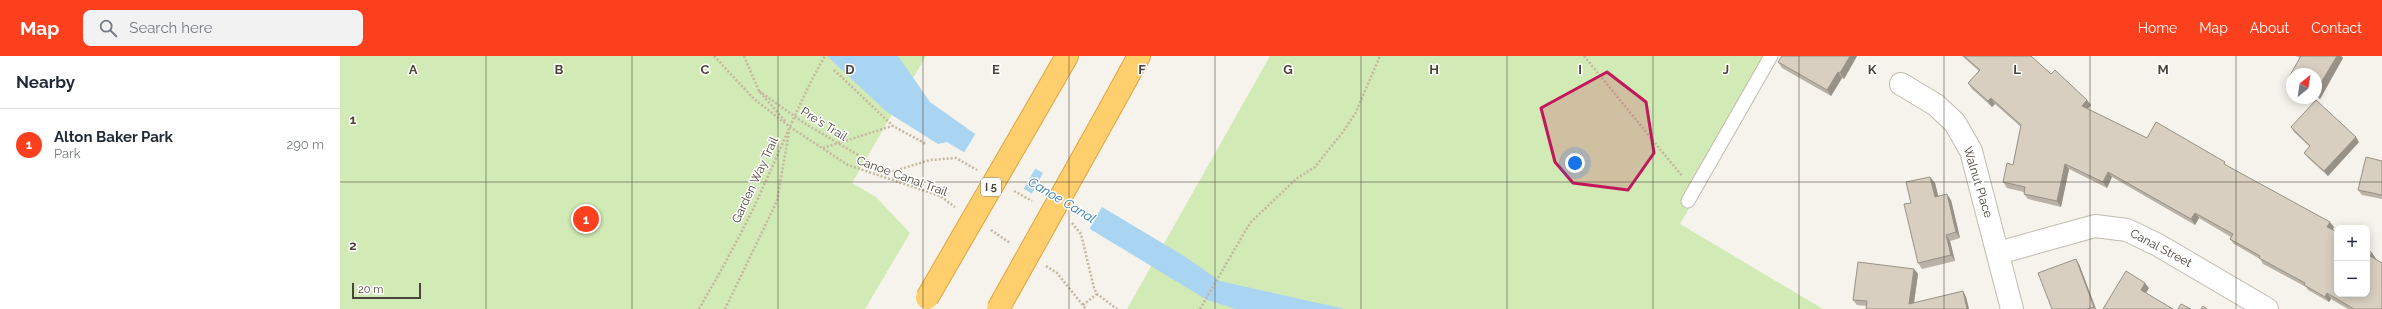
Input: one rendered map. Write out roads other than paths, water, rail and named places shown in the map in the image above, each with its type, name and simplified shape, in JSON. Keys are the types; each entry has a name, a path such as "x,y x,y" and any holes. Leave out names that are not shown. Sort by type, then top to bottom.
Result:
{"highway":[{"name":"I 5","path":"924,303 1067,56"},
{"path":"998,309 1139,56"}],"street":[{"name":"Walnut Place","path":"1901,84 1936,105 1955,123 1970,151 2012,309"},
{"name":"Canal Street","path":"1998,253 2094,226 2127,230 2158,245 2267,309"}],"lane":[{"path":"1688,201 1771,56"}],"water":[{"name":"Canoe Canal","path":"827,56 898,56 930,102 985,141 1072,189 1184,256 1220,281 1345,309 1236,309 1207,300 947,142 938,144 887,112"}],"place":[{"name":"Alton Baker Park","path":"586,219"}]}
